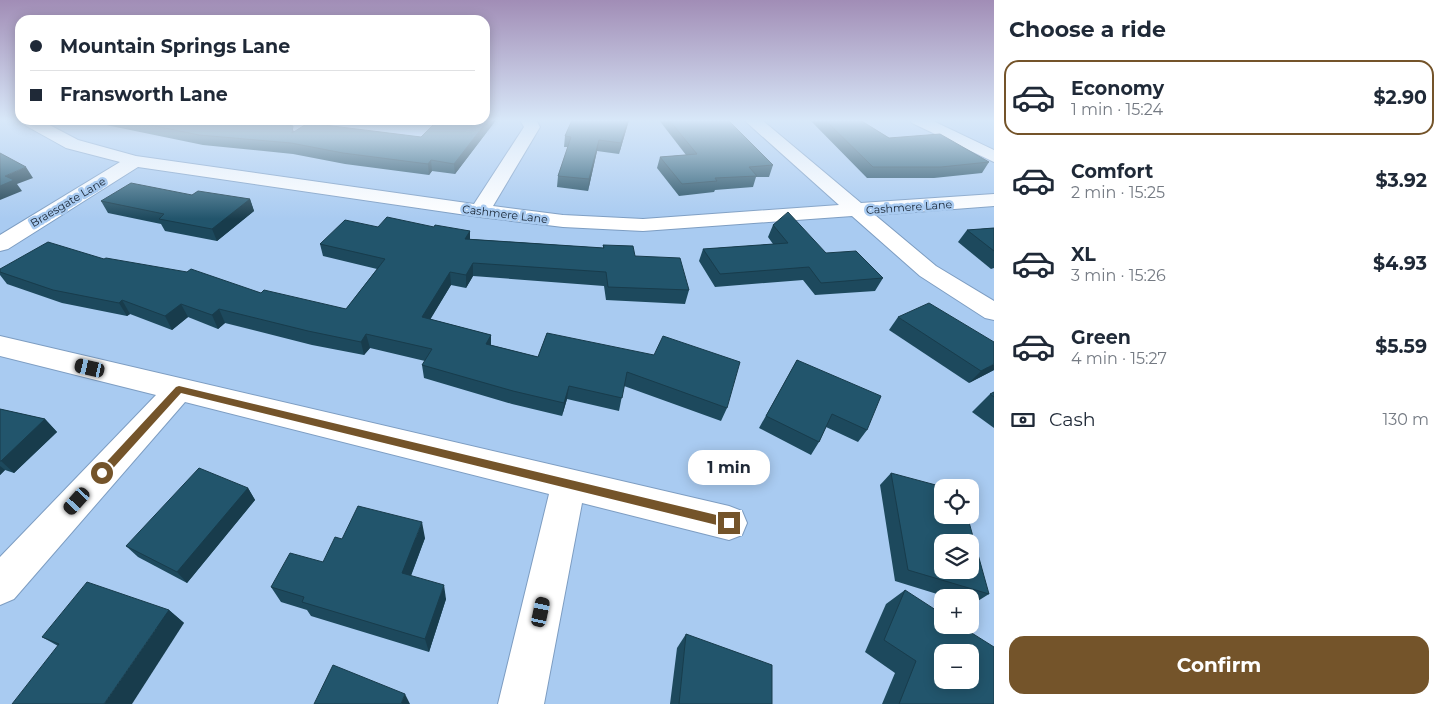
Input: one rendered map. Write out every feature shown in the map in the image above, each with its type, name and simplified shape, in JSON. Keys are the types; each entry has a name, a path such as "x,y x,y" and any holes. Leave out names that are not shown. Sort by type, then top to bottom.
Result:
{"street":[{"name":"Cashmere Lane","path":"105,153 135,161 480,211 563,221 643,225 994,200"},
{"path":"480,211 516,153"},
{"path":"791,153 928,270 994,312"},
{"name":"Braesgate Lane","path":"0,244 135,161"},
{"path":"0,346 729,523"},
{"path":"0,585 179,389"},
{"path":"521,704 569,484"}],"building":[{"path":"0,153 26,167 5,176 14,180 0,186"},
{"path":"343,153 463,153 454,164 431,160 428,164"},
{"path":"566,153 596,153 589,179 558,176"},
{"path":"761,153 773,165 749,167 757,176 715,178 717,181 682,184 660,157"},
{"path":"859,153 973,153 989,162 941,167 873,167"},
{"path":"131,183 192,195 198,191 250,199 212,229 159,219 164,214 101,201"},
{"path":"788,212 826,253 856,251 883,278 821,283 809,267 720,274 703,249 788,243 773,225"},
{"path":"387,217 434,227 435,225 470,231 465,239 604,248 603,245 633,246 635,256 680,258 689,290 608,287 606,272 473,263 466,275 450,272 422,317 491,335 486,344 538,357 547,333 654,355 663,336 740,362 727,408 627,372 622,398 569,386 564,403 513,391 422,365 432,349 366,334 361,342 219,309 212,315 181,304 165,316 122,300 119,303 53,290 0,272 0,269 48,242 104,259 187,272 191,269 261,293 264,290 346,309 385,259 320,244 345,220 378,227"},
{"path":"994,228 994,251 967,230"},
{"path":"929,303 994,342 994,364 981,371 898,317"},
{"path":"797,360 881,396 867,430 832,414 819,442 766,416"},
{"path":"0,409 45,419 1,461 0,461"},
{"path":"199,468 248,488 177,572 126,546"},
{"path":"891,473 934,485 934,524 970,524 972,534 934,534 934,578 908,570"},
{"path":"358,506 422,522 402,573 444,585 425,639 302,602 304,597 271,587 290,553 323,562 335,537 342,539"},
{"path":"979,558 989,594 979,591 979,589 972,589 938,579 979,579"},
{"path":"87,582 169,610 104,704 12,704 59,644 42,637"},
{"path":"905,590 934,609 934,634 973,634 994,647 994,704 899,704 916,661 884,640"},
{"path":"686,634 772,665 772,704 679,704"},
{"path":"333,665 405,694 401,704 314,704"}],"route":[{"path":"102,473 179,389 729,523"}]}
